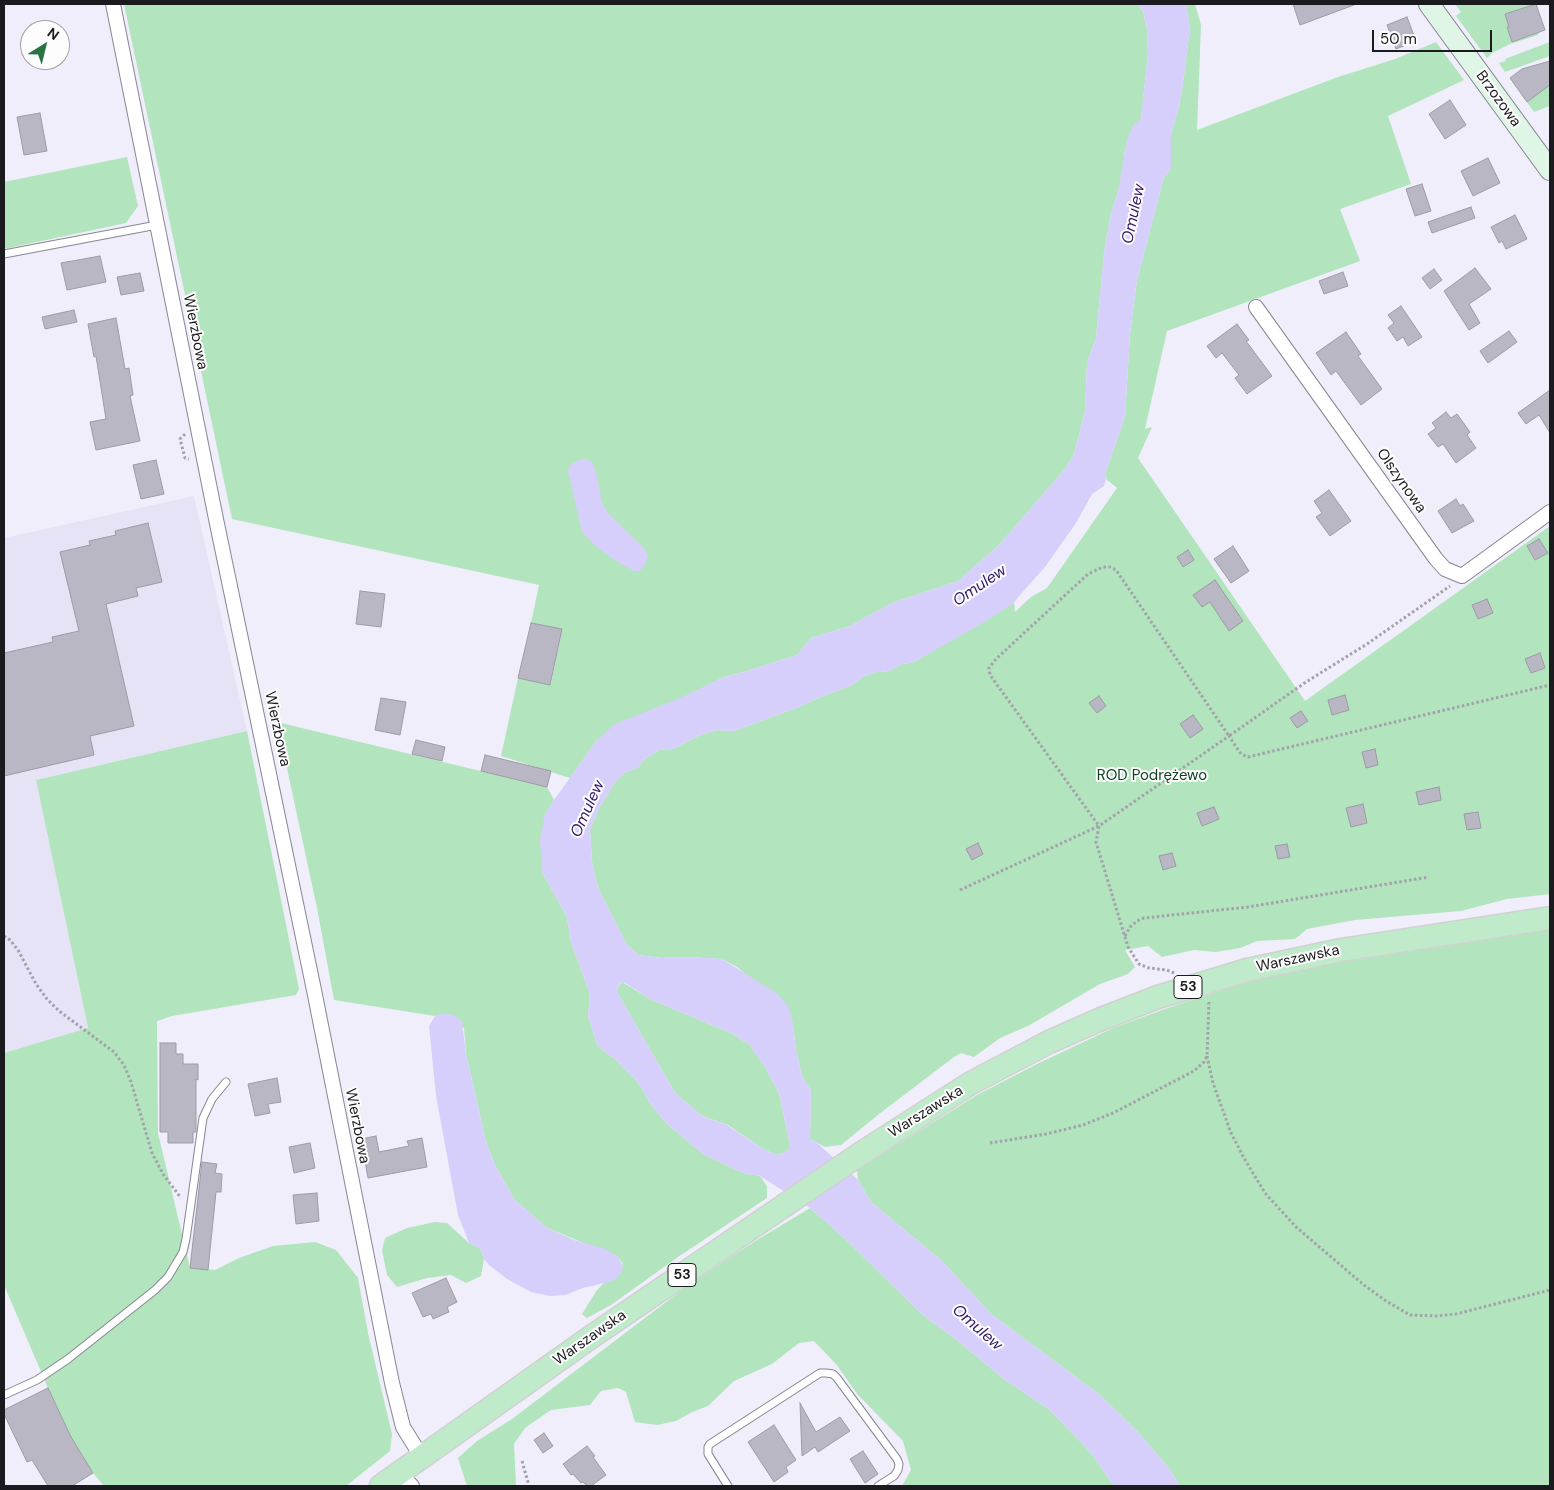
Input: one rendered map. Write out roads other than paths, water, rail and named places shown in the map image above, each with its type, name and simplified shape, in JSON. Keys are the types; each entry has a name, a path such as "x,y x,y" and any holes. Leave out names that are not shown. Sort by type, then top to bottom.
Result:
{"main road":[{"name":"Brzozowa","path":"1429,4 1550,170"},
{"name":"Warszawska","path":"381,1486 405,1482 421,1456 591,1337 860,1154 945,1099 1024,1055 1100,1019 1211,980 1285,961 1341,950 1550,918"}],"street":[{"name":"Wierzbowa","path":"113,4 392,1382 403,1427 421,1456"},
{"name":"Olszynowa","path":"1256,307 1445,569 1453,574 1462,576 1550,512"}],"lane":[{"path":"4,254 157,225"},
{"path":"4,1395 37,1380 68,1359 168,1277 183,1252 204,1118 207,1108 226,1082"},
{"path":"728,1486 708,1454 710,1444 820,1373 826,1373 833,1374 837,1378 897,1459 899,1464 898,1470 894,1476 878,1486"}],"water":[{"name":"Omulew","path":"1137,4 1186,4 1190,28 1179,106 1171,135 1171,169 1164,177 1137,280 1130,334 1125,417 1105,474 1104,486 1092,494 1076,523 1045,567 1014,603 914,662 902,664 887,672 880,671 864,676 850,686 734,731 717,730 700,735 673,749 659,750 645,759 637,768 624,773 615,782 598,810 590,830 592,862 598,888 627,945 639,955 662,958 722,959 775,992 788,1005 802,1076 811,1091 810,1139 817,1143 858,1180 871,1202 942,1261 991,1314 1100,1395 1137,1431 1168,1467 1180,1486 1114,1486 1091,1453 1050,1410 1004,1379 923,1315 841,1235 810,1208 760,1176 743,1173 703,1154 666,1123 650,1103 635,1079 614,1058 597,1045 588,1016 590,994 571,942 567,917 542,872 540,839 545,814 554,800 597,740 615,724 685,696 724,677 797,655 811,638 850,626 892,603 958,581 998,546 1065,469 1074,454 1085,411 1087,362 1096,338 1104,253 1111,213 1118,192 1127,139 1133,126 1141,118 1148,55 1147,29 1143,11","holes":["621,982 652,1000 731,1033 750,1045 779,1093 789,1140 789,1149 777,1155 763,1149 727,1125 702,1116 675,1093 617,992"]},
{"path":"581,459 587,459 592,462 602,502 608,513 644,548 648,556 644,567 639,571 634,571 616,561 598,548 582,532 568,471 570,465"},
{"path":"450,1014 462,1021 466,1054 486,1142 496,1167 514,1199 547,1228 574,1240 606,1249 618,1257 623,1266 621,1274 613,1281 583,1288 565,1295 550,1296 531,1292 507,1279 489,1265 484,1259 480,1248 469,1243 458,1215 436,1096 429,1026 435,1016"}],"park label":[{"name":"ROD Podrężewo","path":"1152,776"}]}
